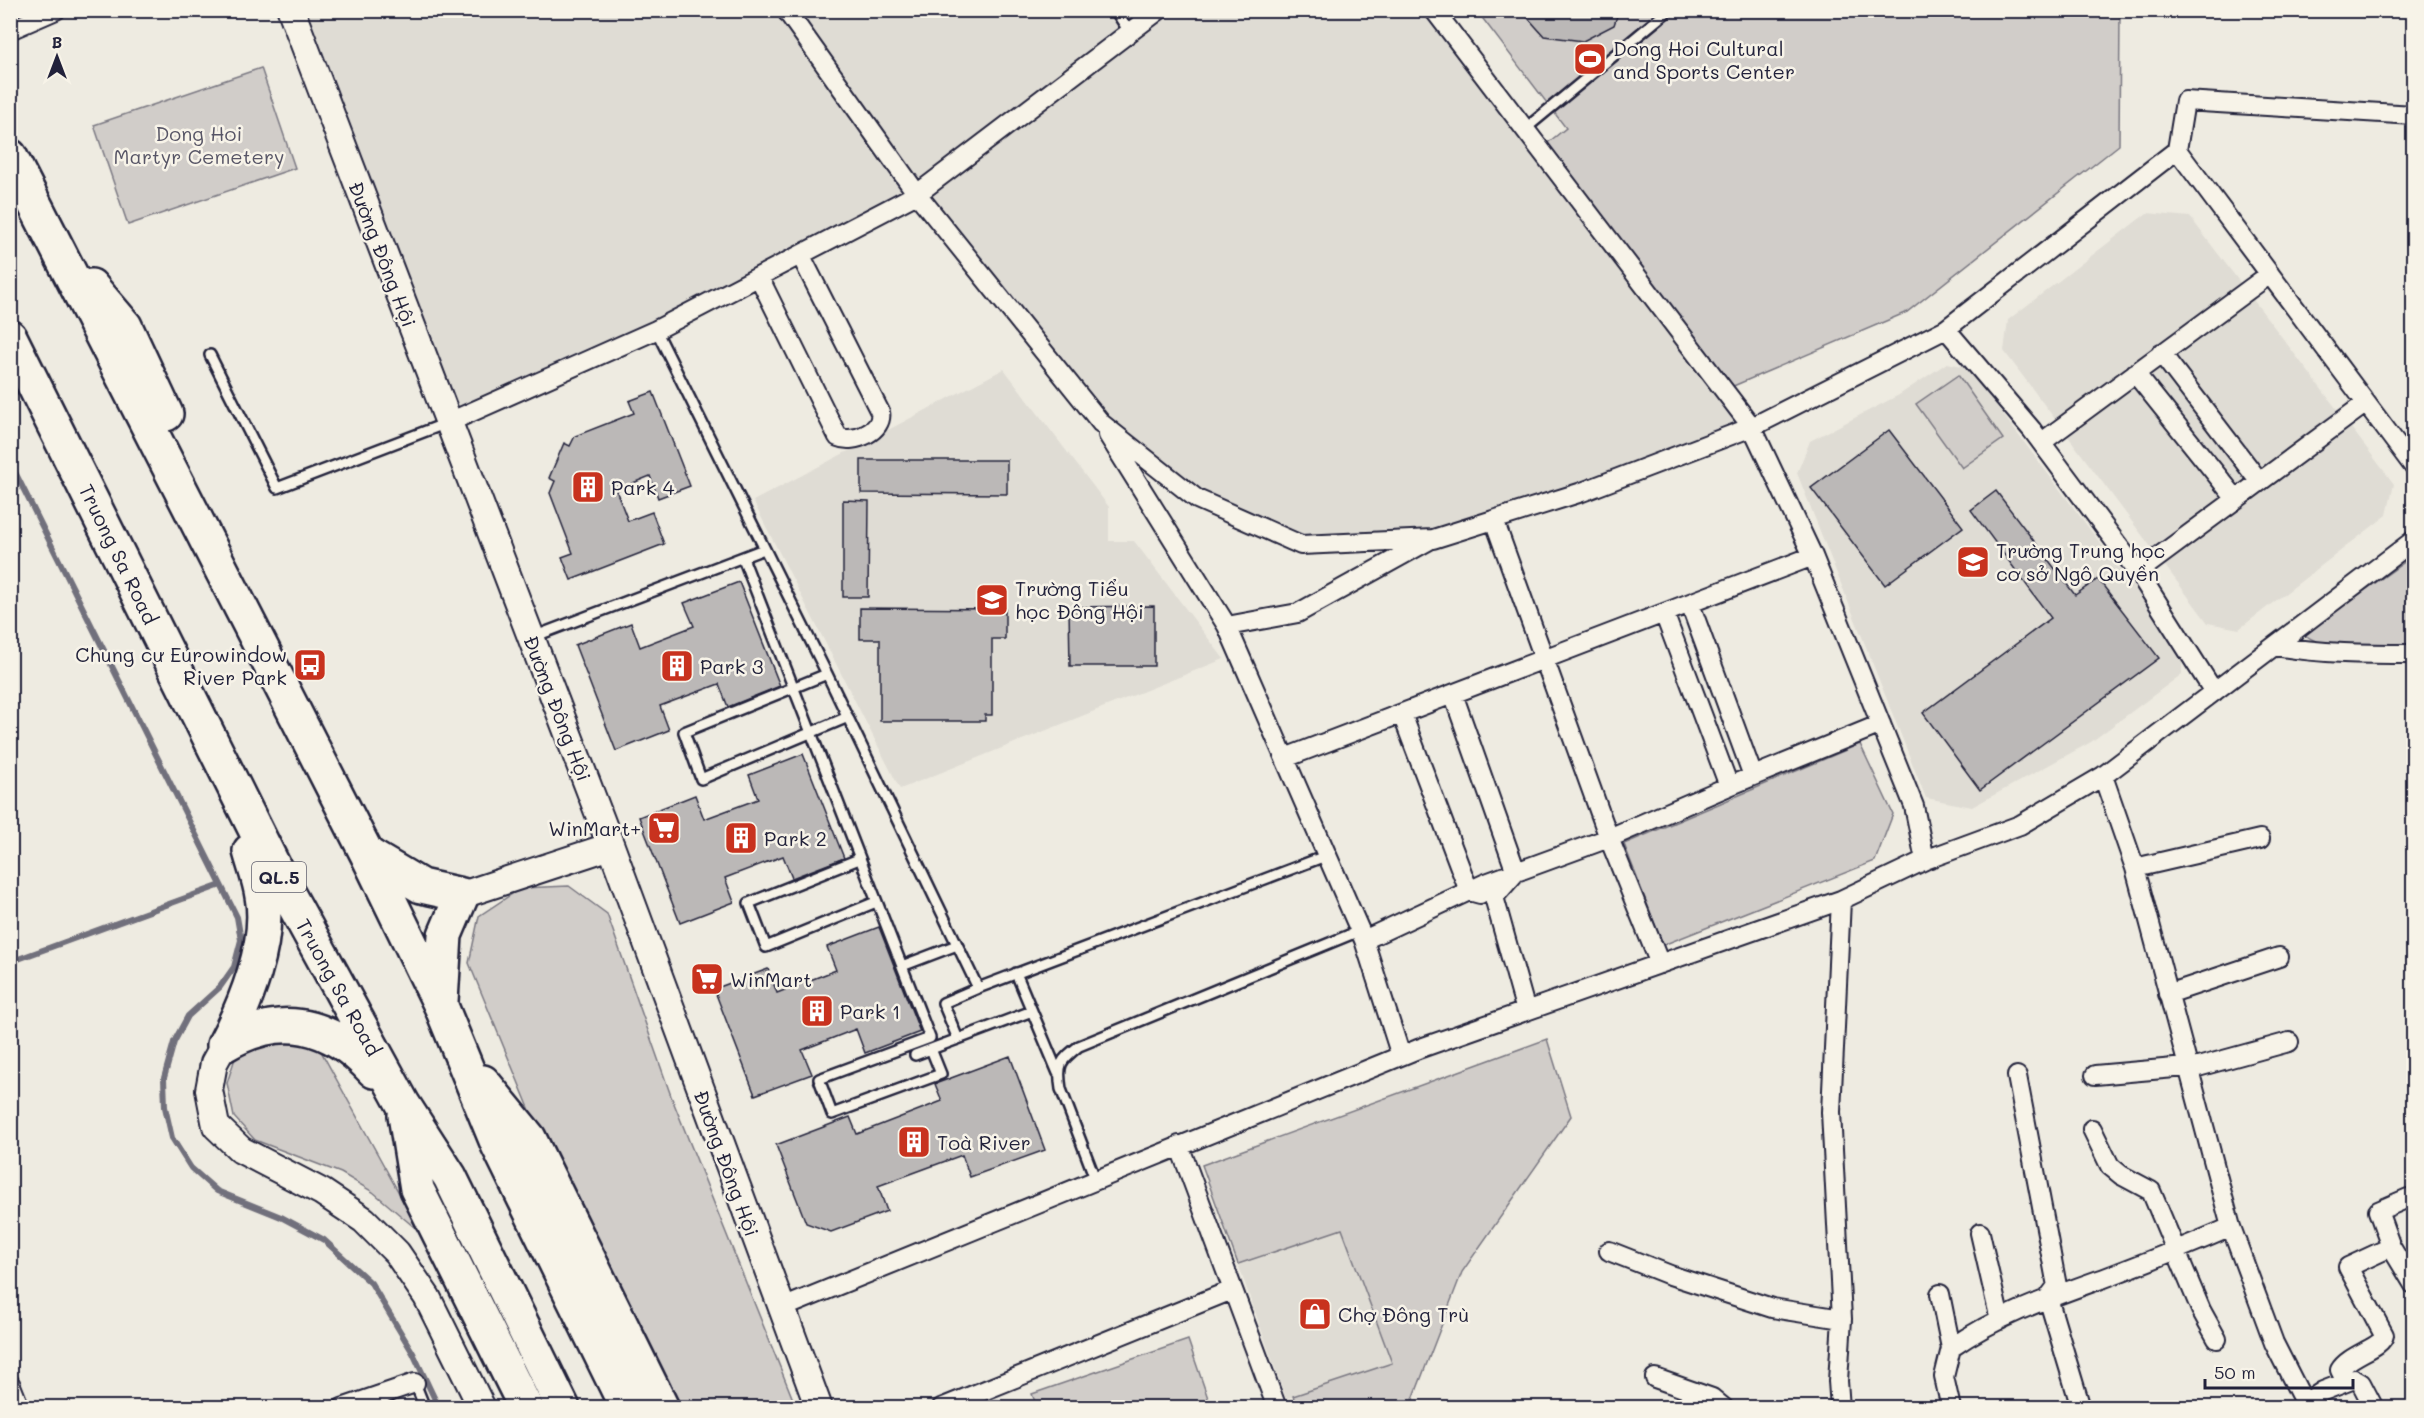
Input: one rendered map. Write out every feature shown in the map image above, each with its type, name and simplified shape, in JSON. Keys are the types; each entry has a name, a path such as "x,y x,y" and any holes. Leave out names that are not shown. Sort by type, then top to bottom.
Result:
{"highway":[{"path":"10,156 57,247 125,326 178,438 292,666 290,704 441,1006 498,1145 627,1407"},
{"name":"Truong Sa Road","path":"10,337 281,881 403,1104 450,1177 564,1407"},
{"path":"224,1044 238,1019 254,972 262,930 263,898 229,777"},
{"path":"367,854 422,886 462,895 445,935 441,1006"},
{"path":"224,1044 245,1032 268,1026 295,1025 319,1031 340,1040 353,1050 403,1104 417,1189 526,1407"},
{"path":"458,1052 529,1138 662,1407"}],"street":[{"path":"10,30 56,10"},
{"name":"Đường Đông Hội","path":"291,10 447,423 611,846 780,1309 819,1407"},
{"path":"786,10 917,194 1101,423 1227,627 1328,855 1361,936 1401,1056"},
{"path":"447,423 656,330 917,194 1159,10"},
{"path":"1434,10 1752,427 1813,556 1914,806 1925,860"},
{"path":"1227,627 1298,613 1433,538 1582,492 1752,427 1946,329 2177,150 2185,101 2414,115"},
{"path":"2177,150 2414,467"},
{"path":"759,277 838,437 853,440 879,426 882,420 880,412 801,256"},
{"path":"2042,442 2270,274"},
{"path":"1946,329 2042,442 2138,572 2214,692"},
{"path":"2161,353 2259,481"},
{"path":"2135,372 2236,499"},
{"path":"2138,572 2366,403"},
{"path":"1101,423 1197,498 1301,545 1433,538"},
{"path":"1494,519 1609,838 1660,964"},
{"path":"780,1309 1401,1056 1841,900 1925,860 2020,825 2103,776 2414,540"},
{"path":"1285,758 1813,556"},
{"path":"1690,603 1754,776"},
{"path":"1664,613 1728,786"},
{"path":"2275,645 2310,652 2357,655 2414,654"},
{"path":"1453,694 1516,872"},
{"path":"1402,714 1469,891"},
{"path":"1361,936 1516,872 1609,838 1728,786 1881,724"},
{"path":"2103,776 2135,868 2231,1227 2274,1343 2306,1405 2354,1378 2361,1383 2374,1407"},
{"path":"2135,868 2260,839"},
{"path":"462,895 611,846"},
{"path":"1494,897 1516,872"},
{"path":"1469,891 1494,897"},
{"path":"1494,897 1526,1011"},
{"path":"1840,1407 1838,1381 1842,1320 1831,1112 1841,900"},
{"path":"2168,994 2279,957"},
{"path":"2095,1075 2187,1068 2289,1042"},
{"path":"224,1044 214,1063 209,1090 216,1126 241,1150 322,1192 364,1220 397,1253 427,1296 482,1407"},
{"path":"2017,1076 2057,1286 2048,1299"},
{"path":"2092,1130 2110,1166 2121,1175 2150,1189 2201,1310 2217,1339"},
{"path":"1179,1145 1277,1407"},
{"path":"2408,1198 2378,1211 2391,1247 2414,1286"},
{"path":"1952,1348 1975,1332 2048,1299 2176,1251 2231,1227"},
{"path":"1980,1233 2000,1320"},
{"path":"2346,1382 2340,1370 2345,1362 2380,1343 2384,1335 2348,1267 2391,1247"},
{"path":"1609,1251 1670,1275 1772,1308 1842,1320"},
{"path":"948,1406 1232,1290"},
{"path":"1940,1294 1952,1348 1944,1377 1951,1407"},
{"path":"2048,1299 2081,1407"},
{"path":"1655,1378 1712,1398 1724,1407"},
{"path":"10,1383 20,1407"},
{"path":"342,1407 415,1383"}],"lane":[{"path":"1115,10 1130,33"},
{"path":"1525,129 1669,10"},
{"path":"656,330 827,674 978,988"},
{"path":"210,356 277,488 447,423"},
{"path":"531,638 764,549"},
{"path":"743,558 791,688 930,1038 819,1079 832,1114 941,1074 932,1049"},
{"path":"827,674 684,732 701,779 848,717"},
{"path":"958,1039 944,1002 1328,855"},
{"path":"859,860 750,903 766,947 876,902"},
{"path":"1058,1073 1061,1060 1079,1047 1361,936"},
{"path":"902,966 957,945"},
{"path":"1016,973 1058,1073 1068,1112 1096,1181"},
{"path":"915,1055 1032,1011"},
{"path":"415,1383 426,1407"}],"shaded area":[{"path":"291,11 1434,11 1752,427 1433,539 1301,545 1197,499 1101,423 917,194 447,423"},
{"path":"2147,213 2190,217 2394,484 2387,515 2239,629 2208,623 2004,351 2008,320"},
{"name":"Trường Trung học cơ sở Ngô Quyền","path":"1947,363 1967,367 2182,651 2182,674 2091,742 1972,807 1926,798 1797,473 1810,441 1899,395"},
{"name":"Trường Tiểu học Đông Hội","path":"1004,369 1109,507 1109,541 1134,541 1224,659 900,789 753,501"},
{"name":"Chợ Đông Trù","path":"1342,1229 1392,1363 1286,1399 1238,1264"}],"green space":[{"path":"1477,11 2120,11 2119,145 1907,312 1724,390 1540,149 1566,128"},
{"name":"Dong Hoi Martyr Cemetery","path":"261,68 295,168 128,225 94,125"},
{"path":"1958,375 2003,439 1962,468 1916,404"},
{"path":"2413,556 2413,645 2341,647 2314,640 2304,634"},
{"path":"1860,744 1893,814 1875,861 1663,945 1624,844"},
{"path":"569,886 607,914 671,1096 796,1407 679,1407 534,1120 469,963 479,916 521,888"},
{"path":"276,1038 318,1046 421,1233 373,1192 341,1173 255,1140 234,1117 227,1083 236,1055"},
{"path":"1547,1039 1571,1116 1462,1272 1410,1407 1297,1407 1293,1396 1392,1363 1342,1229 1238,1264 1202,1165"},
{"path":"1188,1340 1211,1407 1037,1407 1032,1394"}],"building":[{"name":"Dong Hoi Cultural and Sports Center","path":"1521,10 1619,10 1614,25 1583,41 1544,36"},
{"name":"Park 4","path":"653,392 690,486 658,498 650,476 616,490 628,521 652,512 664,544 571,580 562,557 573,553 550,493 555,481 549,478 564,443 570,446 575,436 634,413 629,401"},
{"path":"1889,430 1963,527 1885,585 1811,488"},
{"path":"861,460 1007,460 1007,494 861,493"},
{"path":"1996,491 2075,595 2098,579 2159,658 1980,790 1923,713 2051,618 1971,510"},
{"path":"843,500 869,501 868,597 843,597"},
{"name":"Park 3","path":"739,582 780,686 728,707 719,684 660,706 669,730 616,751 575,645 631,623 640,647 694,626 684,603"},
{"path":"1154,606 1154,666 1070,666 1069,607"},
{"path":"860,608 1005,609 1005,639 992,639 992,715 985,715 985,721 880,721 880,639 860,639"},
{"name":"Park 2","path":"803,754 844,858 792,878 783,856 725,878 734,902 680,923 639,817 695,795 704,819 758,799 749,775"},
{"name":"Park 1","path":"879,927 920,1032 865,1053 856,1029 802,1050 812,1074 755,1095 714,989 768,969 777,993 836,970 827,947"},
{"name":"Toà River","path":"1010,1056 1045,1150 970,1177 962,1155 878,1186 887,1211 831,1232 806,1223 776,1145 850,1117 857,1134 942,1101 935,1084"}],"waterway":[{"path":"10,462 237,917 241,940 234,967 220,987 188,1016 174,1042 164,1078 165,1107 172,1138 191,1168 217,1191 281,1217 324,1240 371,1283 413,1353 439,1408"},
{"path":"10,962 221,885"}],"place":[{"name":"Dong Hoi Cultural and Sports Center","path":"1590,59"},
{"name":"Park 4","path":"588,487"},
{"name":"Trường Trung học cơ sở Ngô Quyền","path":"1973,562"},
{"name":"Trường Tiểu học Đông Hội","path":"992,600"},
{"name":"Chung cư Eurowindow River Park","path":"310,665"},
{"name":"Park 3","path":"677,666"},
{"name":"WinMart+","path":"664,828"},
{"name":"Park 2","path":"741,838"},
{"name":"WinMart","path":"707,979"},
{"name":"Park 1","path":"817,1011"},
{"name":"Toà River","path":"914,1142"},
{"name":"Chợ Đông Trù","path":"1315,1314"}]}
